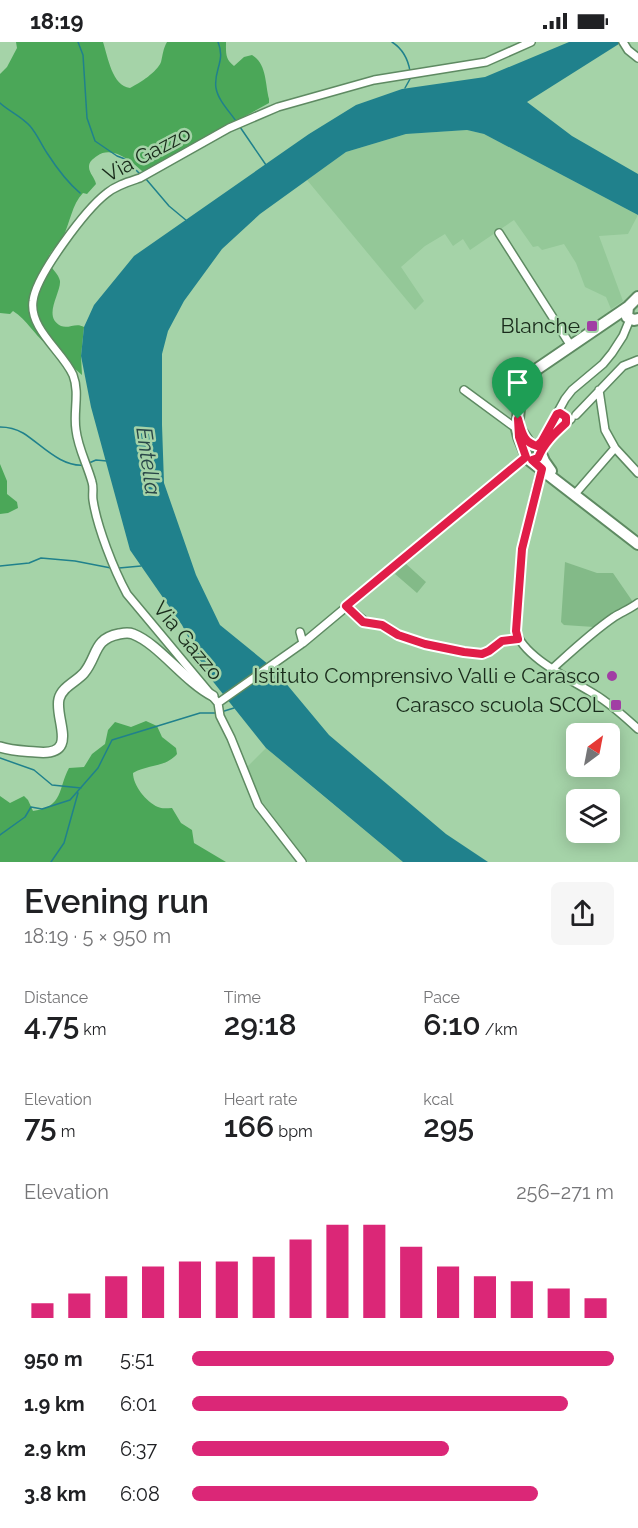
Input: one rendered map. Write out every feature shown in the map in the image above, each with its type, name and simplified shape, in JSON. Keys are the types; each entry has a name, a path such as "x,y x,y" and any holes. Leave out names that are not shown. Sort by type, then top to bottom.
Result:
{"main road":[{"path":"566,486 542,469 523,436 518,424 521,399 530,378 537,369 605,323 631,315 638,297"},
{"path":"533,452 575,494 638,544"}],"street":[{"name":"Via Gazzo","path":"217,700 127,594 116,574 97,514 93,487 75,429 77,402 72,374 49,343 32,308 37,286 66,238 101,198 229,128 278,106 351,85 486,62 531,42"},
{"path":"623,43 638,58"},
{"path":"499,233 571,346"},
{"path":"533,452 572,390 603,364 612,353 623,336 631,315"},
{"path":"217,700 302,643 533,452 571,419 623,366 638,360"},
{"path":"464,390 518,424"},
{"path":"599,390 605,430 615,448 638,473"},
{"path":"557,414 571,419"},
{"path":"575,494 615,448"},
{"path":"542,469 522,549 516,631 518,639 552,669 602,699 638,729"},
{"path":"552,669 590,635 638,603"},
{"path":"346,606 363,622 382,625 398,635 425,644 464,652 482,654 502,641 518,639"},
{"path":"300,632 302,643"},
{"path":"0,747 47,753 57,750 62,742 63,726 58,701 62,692 84,672 100,642 111,636 134,634 159,653 191,683 217,700 220,716 258,805 302,862"}],"shaded area":[{"path":"467,130 484,134 638,215 628,234 599,236 623,301 611,309 606,297 585,287 576,263 564,244 542,250 538,246 533,247 514,220 470,250 463,239 453,246 445,234 425,246 401,267 424,301 415,310 307,180 346,152 406,134"},
{"path":"565,562 597,573 613,573 633,602 624,610 616,611 594,627 564,625 561,622"},
{"path":"405,563 426,582 417,593 395,574"},
{"path":"266,748 403,862 308,862 263,803 252,783 247,767"}],"green space":[{"path":"16,42 103,42 115,77 124,86 130,88 156,70 167,42 226,42 226,53 234,66 244,57 252,55 257,59 265,75 269,103 146,171 142,171 127,159 109,152 97,156 90,162 89,169 96,184 87,194 83,193 79,197 63,237 47,261 60,281 53,317 64,327 78,325 84,327 82,375 13,311 10,314 0,313 0,74 7,67 17,48"},
{"path":"0,464 7,481 7,494 17,502 18,508 0,514"},
{"path":"146,721 157,726 162,737 176,748 177,754 167,762 133,773 138,788 153,805 172,808 181,823 192,830 194,843 226,862 0,862 0,796 10,803 24,796 33,811 43,809 55,801 69,768 84,767 92,754 105,744 108,730 115,722 131,727"}],"water":[{"name":"Entella","path":"569,42 622,42 527,102 572,136 638,174 638,215 484,134 467,130 406,134 346,152 260,214 222,249 184,301 168,331 162,354 164,483 196,575 220,625 274,669 329,735 446,834 488,862 403,862 266,748 207,674 182,625 130,550 91,407 81,356 84,327 94,305 134,256 309,134 356,105 402,89 485,77"}],"waterway":[{"path":"78,42 83,55 87,118 95,141 125,159 140,174"},
{"path":"218,42 221,55 216,88 221,101 236,121"},
{"path":"392,42 404,55 410,71"},
{"path":"405,88 410,79"},
{"path":"0,103 30,126 58,169 80,193"},
{"path":"240,127 266,165"},
{"path":"146,179 169,206 187,221"},
{"path":"0,427 12,428 23,433 68,463 85,465"},
{"path":"89,463 96,460 107,461"},
{"path":"0,566 29,563 41,558 75,561 111,568"},
{"path":"119,568 141,566"},
{"path":"221,712 234,708"},
{"path":"0,835 25,817 31,807 42,809 70,800 98,768 112,740 200,713 217,713"},
{"path":"0,758 34,770 52,785 81,788"},
{"path":"51,862 64,843 78,793"}],"place":[{"name":"Blanche","path":"592,326"},
{"name":"Istituto Comprensivo Valli e Carasco","path":"612,676"},
{"name":"Carasco scuola SCOL","path":"616,705"}],"route":[{"path":"557,414 563,414 567,420 549,438 538,458 532,460 542,469 522,549 516,631 518,639 502,641 482,654 425,644 398,635 382,625 363,622 346,606 526,457 517,429 518,419 526,441 530,445 537,446 557,414"}]}
